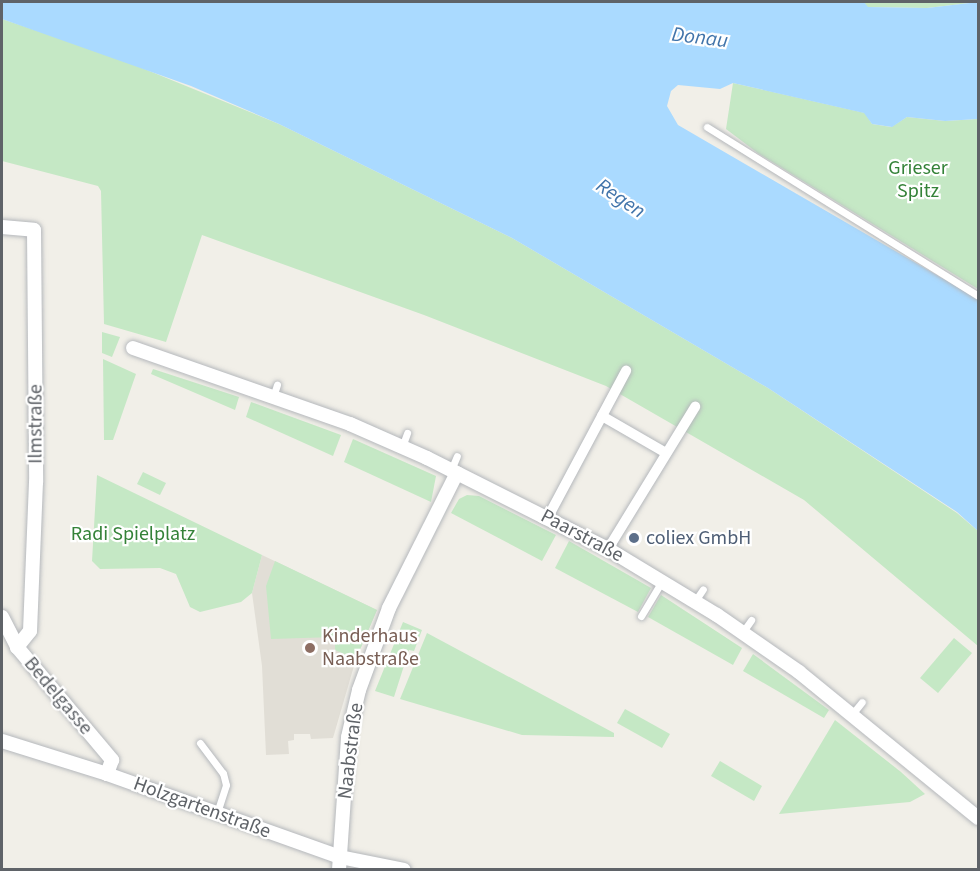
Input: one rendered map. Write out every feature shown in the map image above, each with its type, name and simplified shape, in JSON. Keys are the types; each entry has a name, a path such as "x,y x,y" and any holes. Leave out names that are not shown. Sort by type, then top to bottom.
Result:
{"street":[{"name":"Ilmstraße","path":"2,227 34,230 34,527 30,631 17,647"},
{"name":"Paarstraße","path":"133,348 275,391 402,447 608,549 695,601 853,713 978,818"},
{"path":"549,518 626,372"},
{"path":"608,549 694,407"},
{"path":"602,416 666,453"},
{"name":"Naabstraße","path":"340,863 348,737 362,681 389,608 454,472"},
{"name":"Bedelgasse","path":"2,617 17,647 112,760 107,774"},
{"name":"Holzgartenstraße","path":"2,741 107,774 217,813 340,863 404,870"}],"lane":[{"path":"707,127 978,296"},
{"path":"402,447 407,433"},
{"path":"454,472 457,456"},
{"path":"641,616 662,581"},
{"path":"695,601 703,589"},
{"path":"742,633 751,620"},
{"path":"853,713 862,702"},
{"path":"201,743 217,762 224,779 217,813"}],"shaded area":[{"name":"Kinderhaus Naabstraße","path":"262,555 377,610 356,659 333,738 311,739 310,734 294,734 294,740 288,741 289,754 266,755 262,666 252,593"}],"green space":[{"path":"864,2 978,2 927,8 867,7"},
{"path":"2,19 115,57 279,124 512,238 768,388 957,513 978,531 978,646 804,500 606,386 424,315 202,235 166,342 104,324 101,191 98,186 2,161"},
{"name":"Grieser Spitz","path":"733,83 865,113 872,124 891,127 907,117 945,121 978,119 978,289 759,154 726,129"},
{"path":"102,332 120,337 112,357 102,353"},
{"path":"103,359 136,374 113,440 104,440"},
{"path":"153,369 239,397 235,410 151,374"},
{"path":"251,402 341,435 333,456 246,417"},
{"path":"353,439 436,476 431,502 344,462"},
{"path":"143,472 166,483 160,495 137,484"},
{"name":"Radi Spielplatz","path":"97,475 262,555 252,593 241,602 200,612 190,607 176,574 160,568 100,569 92,561"},
{"path":"467,495 479,496 556,535 542,561 451,513 459,499"},
{"path":"569,541 651,588 638,612 555,568"},
{"path":"275,561 377,610 356,659 335,650 335,637 271,639 266,586"},
{"path":"661,595 742,648 733,665 648,617"},
{"path":"403,622 422,630 414,651 409,650 394,697 375,691"},
{"path":"427,633 614,733 614,737 522,735 400,699"},
{"path":"954,638 972,653 938,693 920,678"},
{"path":"753,654 829,710 824,718 743,671"},
{"path":"625,709 670,734 662,748 617,723"},
{"path":"835,720 925,794 910,802 779,814"},
{"path":"720,761 762,786 754,801 711,776"}],"water":[{"path":"2,2 864,2 868,7 927,8 978,2 978,119 945,121 907,117 892,127 872,124 864,113 733,83 720,89 678,85 671,91 667,106 678,125 978,299 978,531 957,512 768,388 512,238 279,124 191,86 2,19"}],"place":[{"name":"coliex GmbH","path":"634,538"},
{"name":"Kinderhaus Naabstraße","path":"310,648"}],"water label":[{"name":"Donau","path":"700,37"},
{"name":"Regen","path":"621,198"}]}
